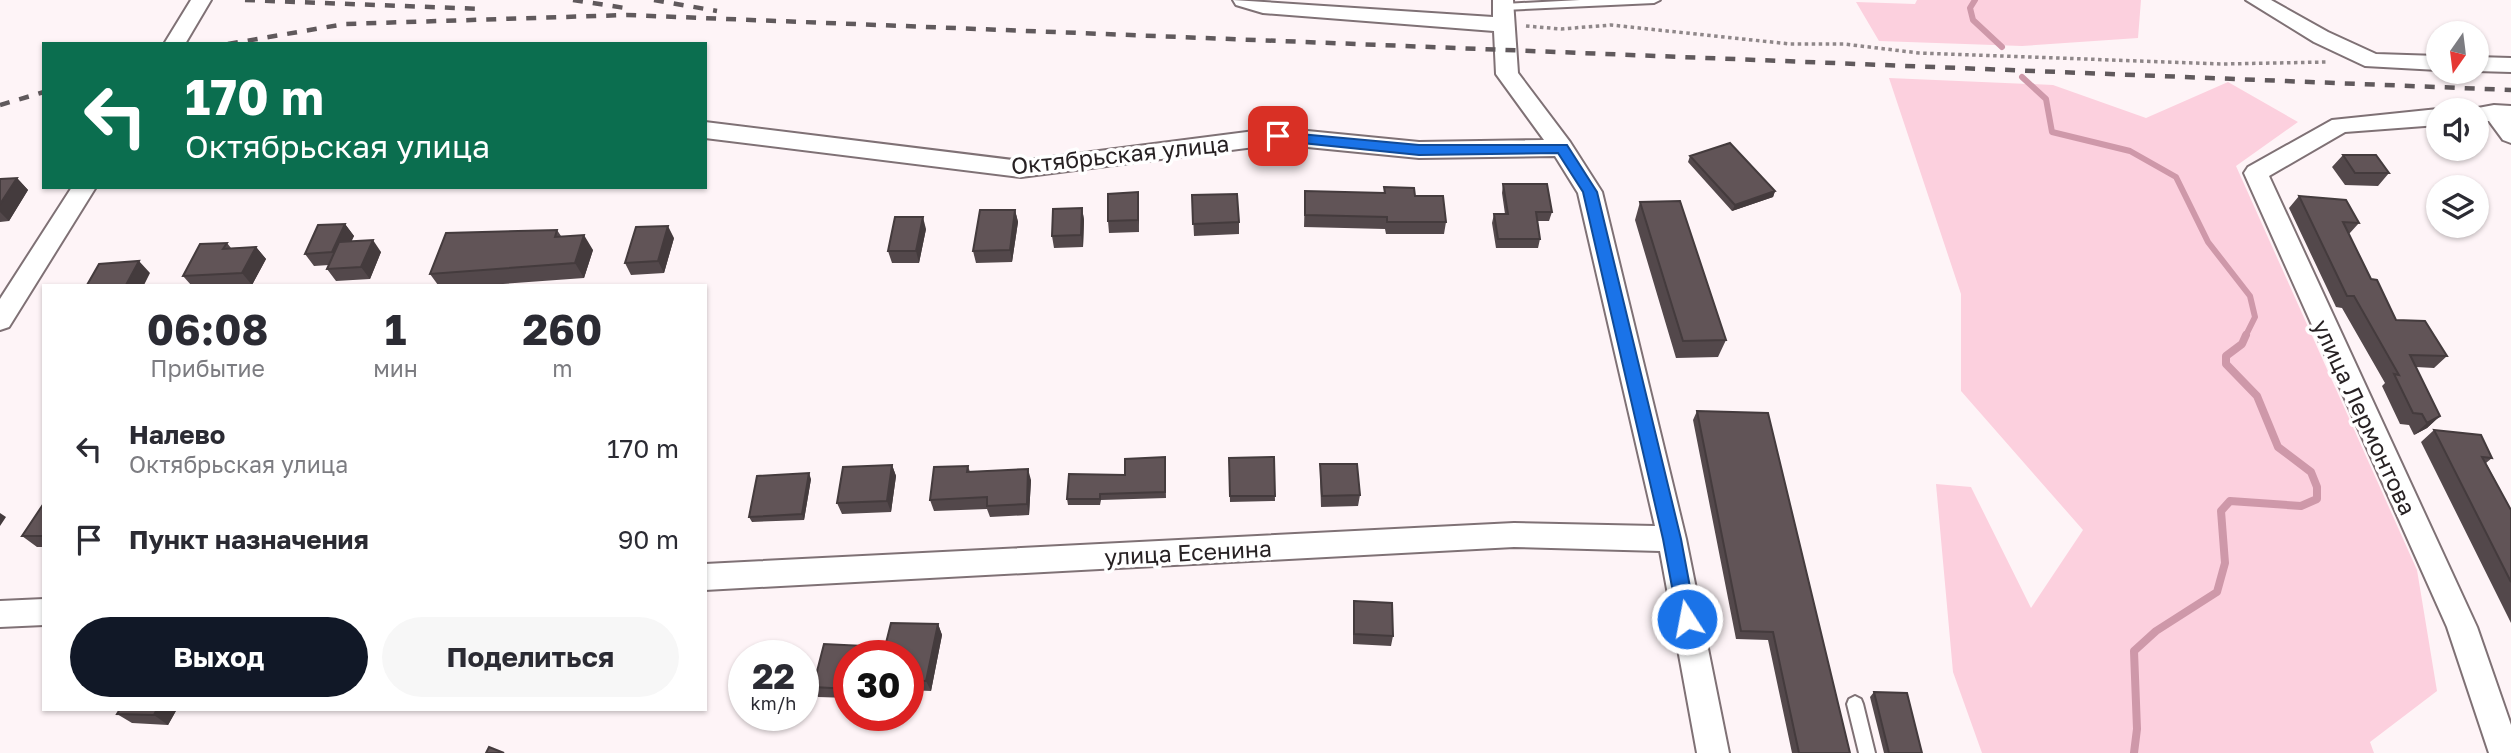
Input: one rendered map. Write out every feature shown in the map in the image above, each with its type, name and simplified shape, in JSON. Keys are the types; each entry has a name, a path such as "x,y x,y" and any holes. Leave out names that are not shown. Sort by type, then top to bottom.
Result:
{"street":[{"path":"175,42 201,0"},
{"path":"1243,0 1264,7 1504,11 1507,74 1562,148 1590,192 1672,539 1713,753"},
{"path":"2256,0 2321,37 2374,61 2426,63"},
{"path":"2489,64 2511,65"},
{"path":"2494,113 2511,135"},
{"name":"улица Лермонтова","path":"2426,118 2340,125 2256,173 2462,627 2505,753"},
{"name":"Октябрьская улица","path":"707,130 1021,169 1278,136 1419,150 1562,148"},
{"path":"3,313 84,189"},
{"name":"улица Есенина","path":"707,577 1514,535 1672,539"},
{"path":"0,614 42,612"}],"lane":[{"path":"1504,11 1654,0"},
{"path":"1855,704 1867,753"}],"path":[{"path":"1504,11 1561,29 1611,25 1790,44 1844,44 1919,53 2222,64 2332,62"}],"shaded area":[{"path":"1917,0 2141,0 2138,38 2022,46 1879,41 1856,2 1915,4"},
{"path":"1889,78 2053,85 2146,118 2228,82 2298,122 2236,166 2417,570 2437,691 2370,742 2374,753 1982,753 1953,672 1936,484 1971,487 2031,608 2083,530 1961,391 1961,294"}],"building":[{"path":"1730,143 1775,191 1735,205 1690,156"},
{"path":"2343,155 2376,155 2389,173 2355,173"},
{"path":"17,178 0,204 0,179"},
{"path":"1503,184 1547,184 1552,212 1536,212 1540,239 1498,239 1494,214 1508,214"},
{"path":"1384,187 1414,188 1415,196 1443,196 1446,222 1387,222 1387,217 1305,215 1305,191 1385,193"},
{"path":"1138,192 1138,220 1108,221 1108,194"},
{"path":"1237,194 1239,222 1193,224 1192,195"},
{"path":"2299,196 2346,200 2359,223 2343,222 2371,279 2377,280 2396,320 2425,321 2447,356 2410,355 2440,416 2427,423 2422,414 2413,413 2394,374 2399,375 2354,296 2347,296"},
{"path":"1680,201 1726,340 1683,341 1640,202"},
{"path":"1082,208 1081,235 1052,236 1053,209"},
{"path":"980,210 1015,210 1010,250 973,251"},
{"path":"895,217 923,217 916,251 888,251"},
{"path":"345,224 332,252 305,254 318,225"},
{"path":"668,226 658,261 625,263 636,227"},
{"path":"557,230 555,237 584,235 575,263 430,274 446,233"},
{"path":"373,240 361,267 327,269 339,242"},
{"path":"227,243 223,249 256,247 242,273 183,276 200,244"},
{"path":"139,261 127,284 88,284 99,264"},
{"path":"1697,411 1768,413 1850,753 1799,753 1773,632 1741,631"},
{"path":"2434,430 2481,435 2492,458 2482,457 2511,510 2511,582"},
{"path":"1165,457 1165,492 1100,494 1100,499 1067,499 1069,474 1125,475 1125,459"},
{"path":"1274,457 1275,496 1230,496 1229,458"},
{"path":"1320,464 1357,464 1360,495 1322,496"},
{"path":"892,465 887,501 837,503 843,467"},
{"path":"968,466 967,472 1028,469 1027,504 987,506 987,497 930,500 934,467"},
{"path":"809,473 802,514 749,517 757,476"},
{"path":"42,506 42,536 22,536"},
{"path":"1354,601 1392,603 1393,636 1354,634"},
{"path":"891,623 938,624 926,681 924,640 887,640"},
{"path":"824,644 833,644 833,688 819,687 819,664"},
{"path":"1874,692 1907,693 1922,753 1889,753"},
{"path":"119,711 156,711 154,715 117,714"},
{"path":"489,747 504,753 486,753"}],"waterway":[{"path":"1975,0 1970,8 1973,20 2002,47"},
{"path":"2022,77 2046,99 2052,132 2130,151 2176,177 2208,242 2250,296 2255,317 2246,335"},
{"path":"2134,753 2137,729 2134,651 2156,631 2217,592 2225,563 2221,511 2230,501 2301,506 2317,499 2317,487 2311,472 2278,447 2257,396 2226,364 2226,356 2242,344 2246,335"}],"railway":[{"path":"245,0 484,9"},
{"path":"573,0 625,8"},
{"path":"654,0 717,11"},
{"path":"240,42 345,24 627,15 2511,90"},
{"path":"0,105 42,93"}],"route":[{"path":"1278,136 1419,150 1562,148 1590,192 1672,539 1687,619"}]}
